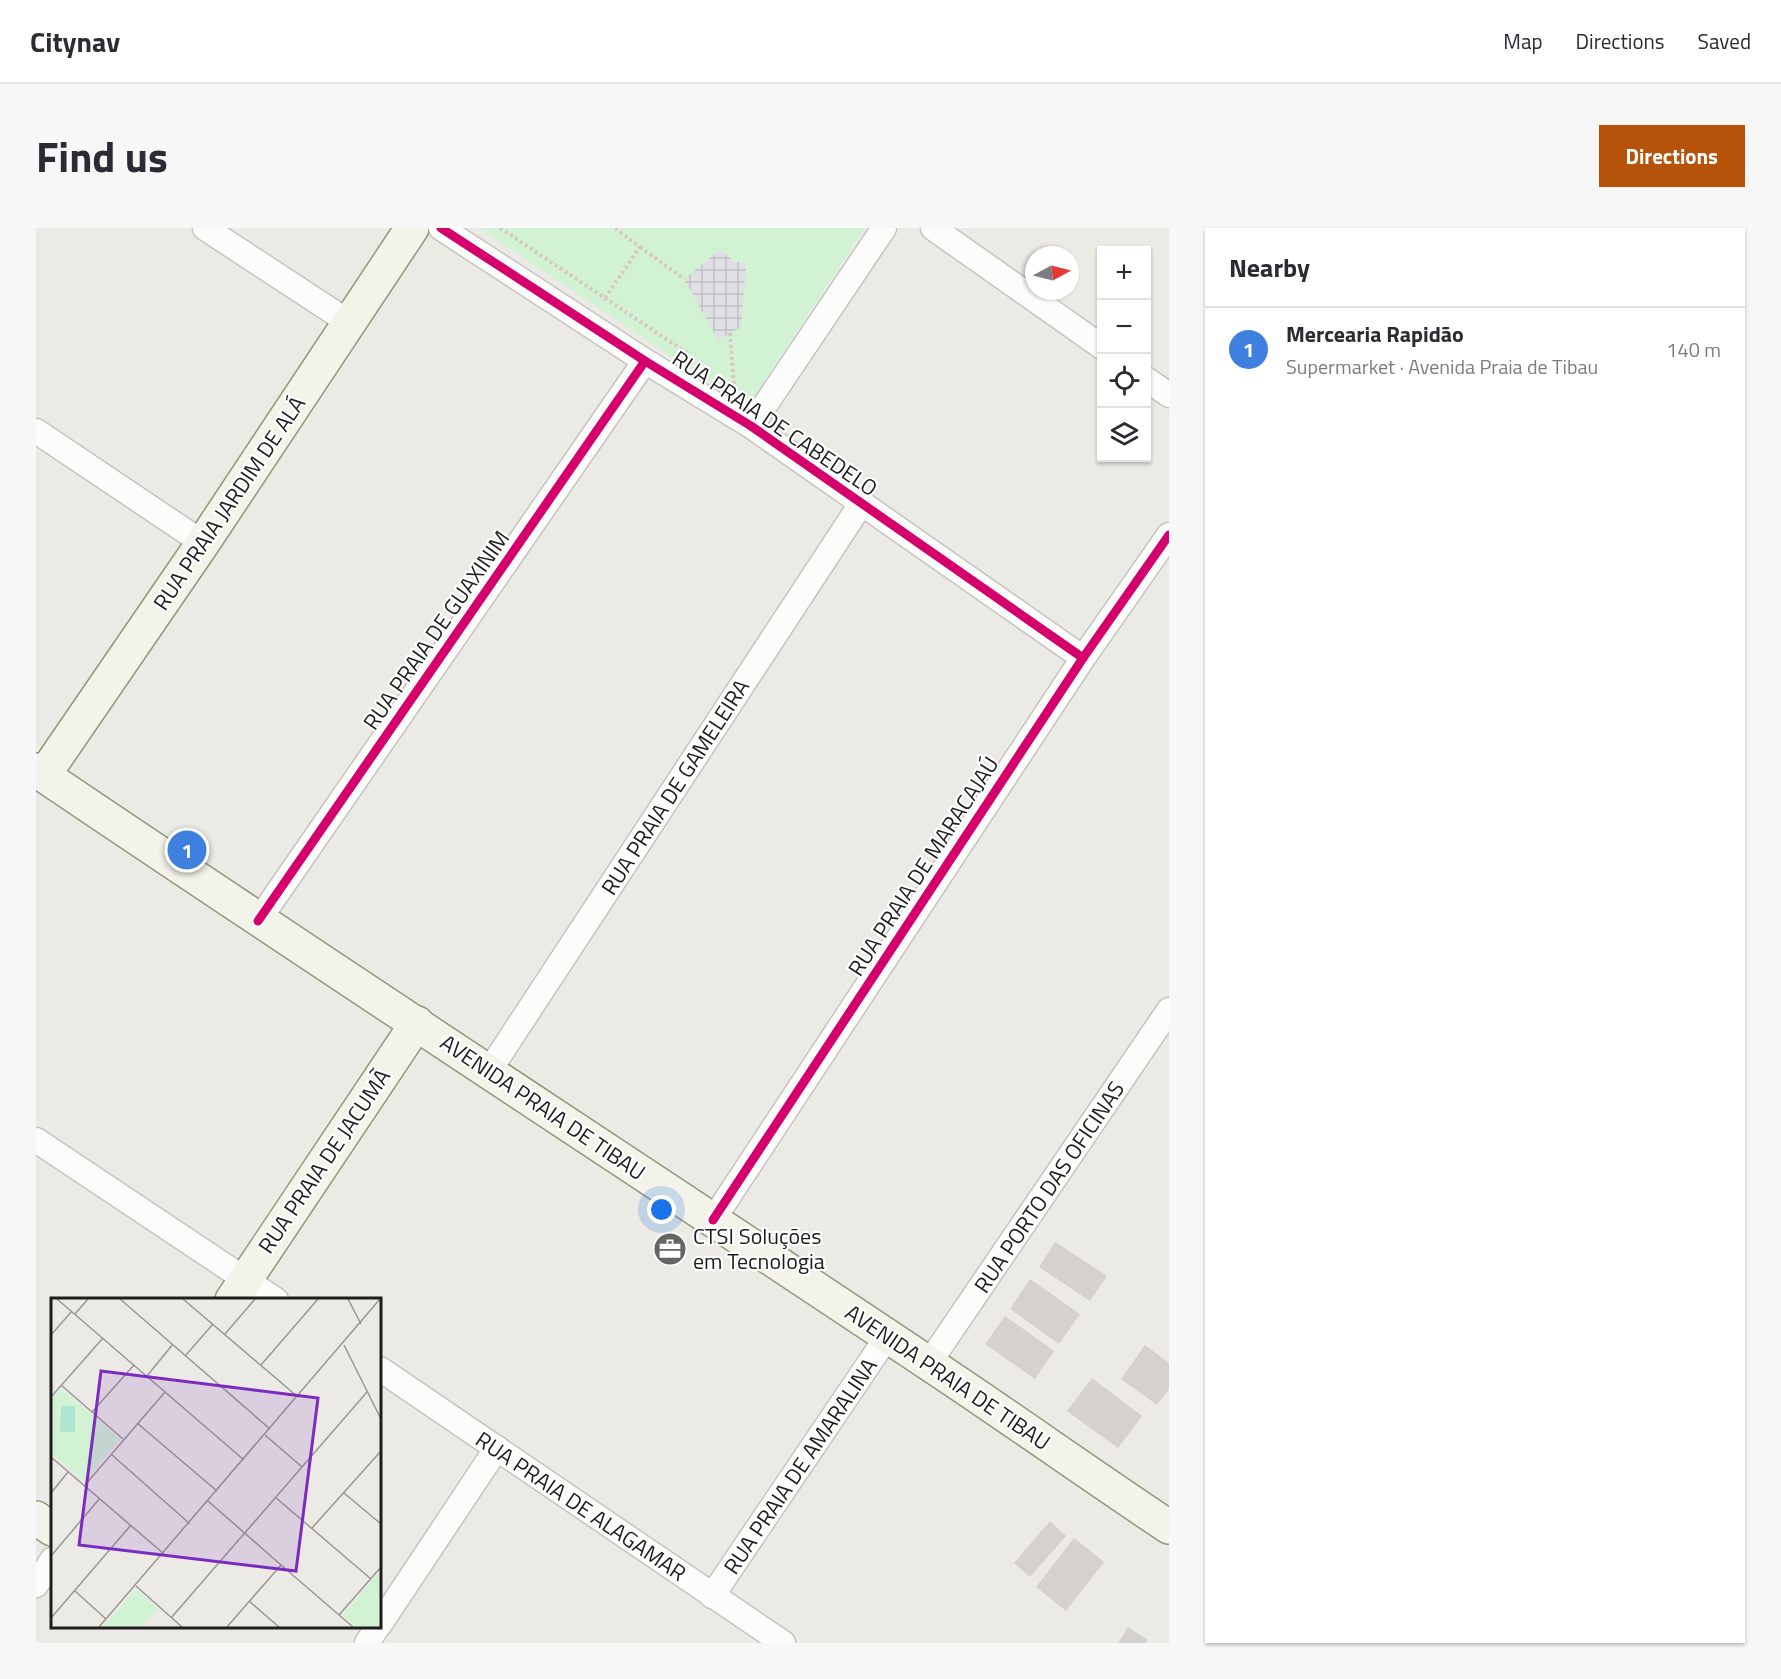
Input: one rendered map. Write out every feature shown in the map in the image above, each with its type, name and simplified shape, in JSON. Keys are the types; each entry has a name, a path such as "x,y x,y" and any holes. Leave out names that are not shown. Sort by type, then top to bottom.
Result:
{"main road":[{"name":"RUA PRAIA JARDIM DE ALÁ","path":"40,773 203,543 412,228"},
{"name":"AVENIDA PRAIA DE TIBAU","path":"40,773 258,921 417,1023 887,1337 1164,1513"},
{"name":"RUA PRAIA DE JACUMÃ","path":"239,1289 417,1023"},
{"path":"36,1518 51,1528"}],"street":[{"path":"205,228 350,323"},
{"name":"RUA PRAIA DE CABEDELO","path":"441,228 645,361 750,426 1083,658"},
{"path":"750,426 884,228"},
{"path":"933,228 1097,344"},
{"name":"RUA PRAIA DE GUAXINIM","path":"258,921 645,361"},
{"path":"1151,382 1169,395"},
{"path":"36,431 203,543"},
{"name":"RUA PRAIA DE GAMELEIRA","path":"489,1071 861,504"},
{"name":"RUA PRAIA DE MARACAJAÚ","path":"713,1220 1083,658 1169,535"},
{"name":"RUA PORTO DAS OFICINAS","path":"929,1363 1169,1010"},
{"path":"36,1140 239,1289 272,1298"},
{"name":"RUA PRAIA DE AMARALINA","path":"712,1596 887,1337"},
{"name":"RUA PRAIA DE ALAGAMAR","path":"381,1370 783,1643"},
{"path":"381,1622 497,1448"},
{"path":"36,1585 51,1562"},
{"path":"367,1643 377,1628"}],"path":[{"path":"500,228 689,354"},
{"path":"615,228 684,279"},
{"path":"605,298 640,247"},
{"path":"722,408 735,385 730,333"},
{"path":"726,379 741,389"}],"green space":[{"path":"479,228 865,228 747,407"}],"shaded area":[{"path":"720,250 734,261 746,264 741,327 718,340 684,279"}],"building":[{"path":"1055,1242 1107,1276 1090,1301 1039,1267"},
{"path":"1030,1279 1080,1314 1059,1344 1010,1309"},
{"path":"1005,1316 1054,1351 1035,1379 985,1344"},
{"path":"1145,1345 1169,1363 1169,1389 1157,1405 1121,1379"},
{"path":"1092,1378 1142,1416 1118,1448 1067,1411"},
{"path":"1050,1521 1066,1536 1030,1577 1014,1563"},
{"path":"1074,1538 1104,1562 1066,1611 1036,1587"},
{"path":"1128,1627 1148,1640 1146,1643 1118,1643"}],"cycle path":[{"path":"441,228 645,361 751,426 1083,658"},
{"path":"258,921 645,361"},
{"path":"713,1220 1083,658 1169,535"}],"place":[{"name":"Mercearia Rapidão","path":"187,850"},
{"name":"CTSI Soluções em Tecnologia","path":"670,1249"}]}
